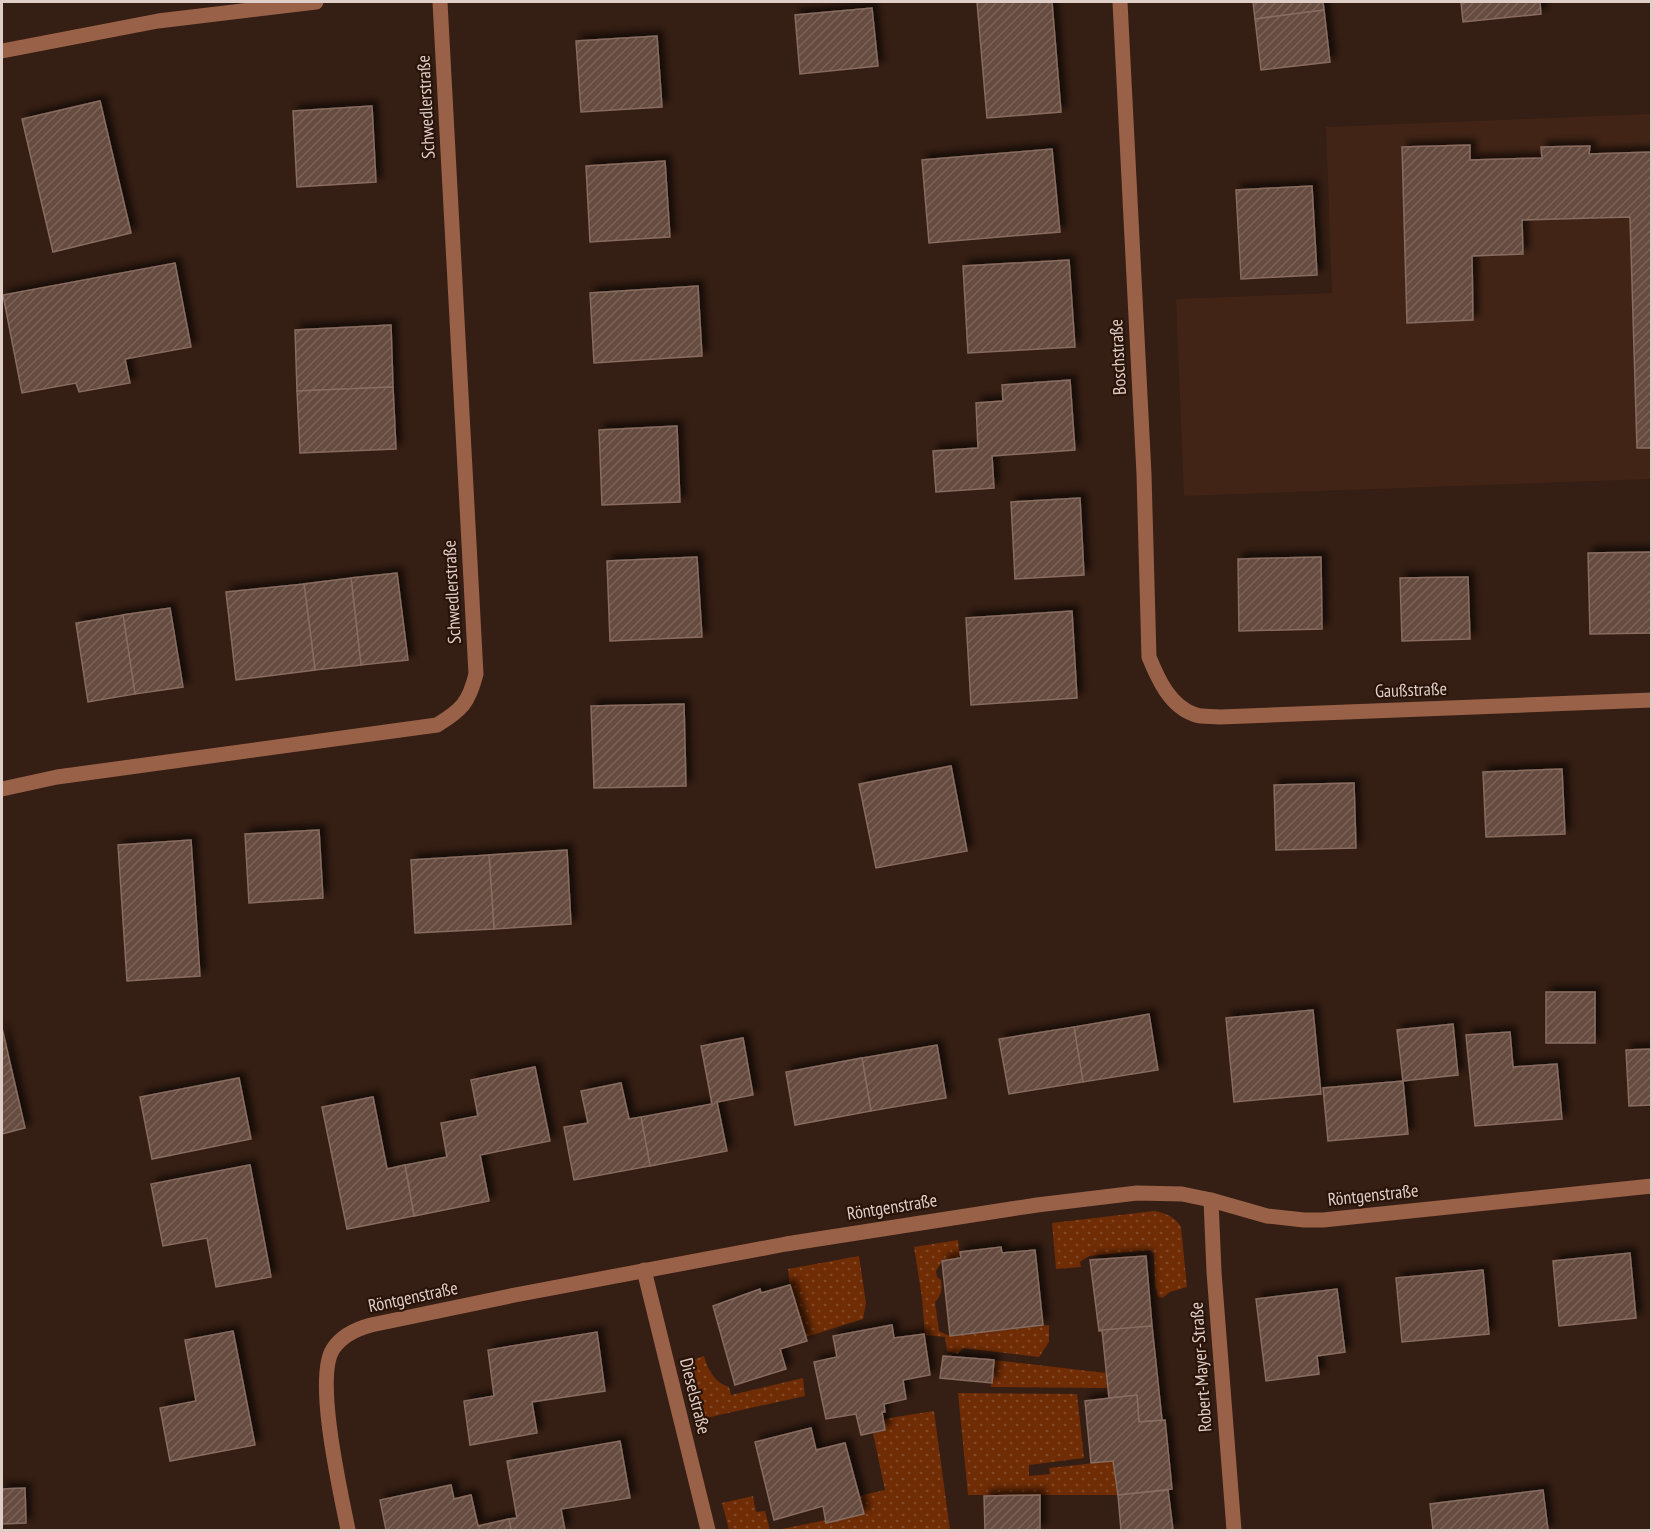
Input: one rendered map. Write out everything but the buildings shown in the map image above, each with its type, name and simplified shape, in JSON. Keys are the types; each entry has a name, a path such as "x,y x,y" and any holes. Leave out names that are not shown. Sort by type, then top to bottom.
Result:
{"street":[{"path":"2,51 158,21 316,2"},
{"name":"Schwedlerstraße","path":"2,789 57,777 437,725 452,717 465,705 476,674 440,2"},
{"name":"Boschstraße","path":"1120,2 1144,474 1149,657 1158,681 1176,703"},
{"name":"Gaußstraße","path":"1176,703 1195,715 1220,717 1652,700"},
{"name":"Röntgenstraße","path":"348,1530 326,1400 325,1380 332,1350 342,1338 356,1329 401,1318 786,1244 1037,1205 1137,1193 1182,1194 1267,1216 1323,1220 1652,1186"},
{"name":"Robert-Mayer-Straße","path":"1211,1200 1214,1272 1234,1530"},
{"name":"Dieselstraße","path":"644,1270 708,1530"}],"shaded area":[{"path":"1651,114 1651,479 1184,496 1176,299 1332,293 1326,127"},
{"path":"1154,1211 1170,1216 1181,1227 1187,1287 1170,1292 1162,1298 1158,1296 1155,1284 1154,1254 1150,1250 1089,1256 1080,1262 1081,1267 1056,1269 1052,1223"},
{"path":"958,1240 960,1258 942,1261 936,1271 937,1277 941,1280 940,1295 935,1302 939,1331 950,1336 1049,1325 1049,1342 1039,1357 963,1348 958,1354 947,1351 945,1337 925,1335 914,1247"},
{"path":"859,1256 866,1303 863,1319 806,1337 790,1285 788,1269"},
{"path":"704,1356 713,1375 729,1387 731,1395 803,1378 805,1396 701,1419 687,1362"},
{"path":"994,1360 1106,1373 1107,1388 991,1387"},
{"path":"958,1393 1077,1394 1084,1458 1029,1465 1029,1476 1050,1474 1049,1468 1113,1461 1118,1495 968,1495"},
{"path":"934,1411 950,1530 777,1530 826,1520 827,1523 864,1514 859,1496 885,1490 873,1433 885,1430 883,1419"},
{"path":"753,1496 756,1512 765,1511 770,1530 729,1530 722,1503"}]}
